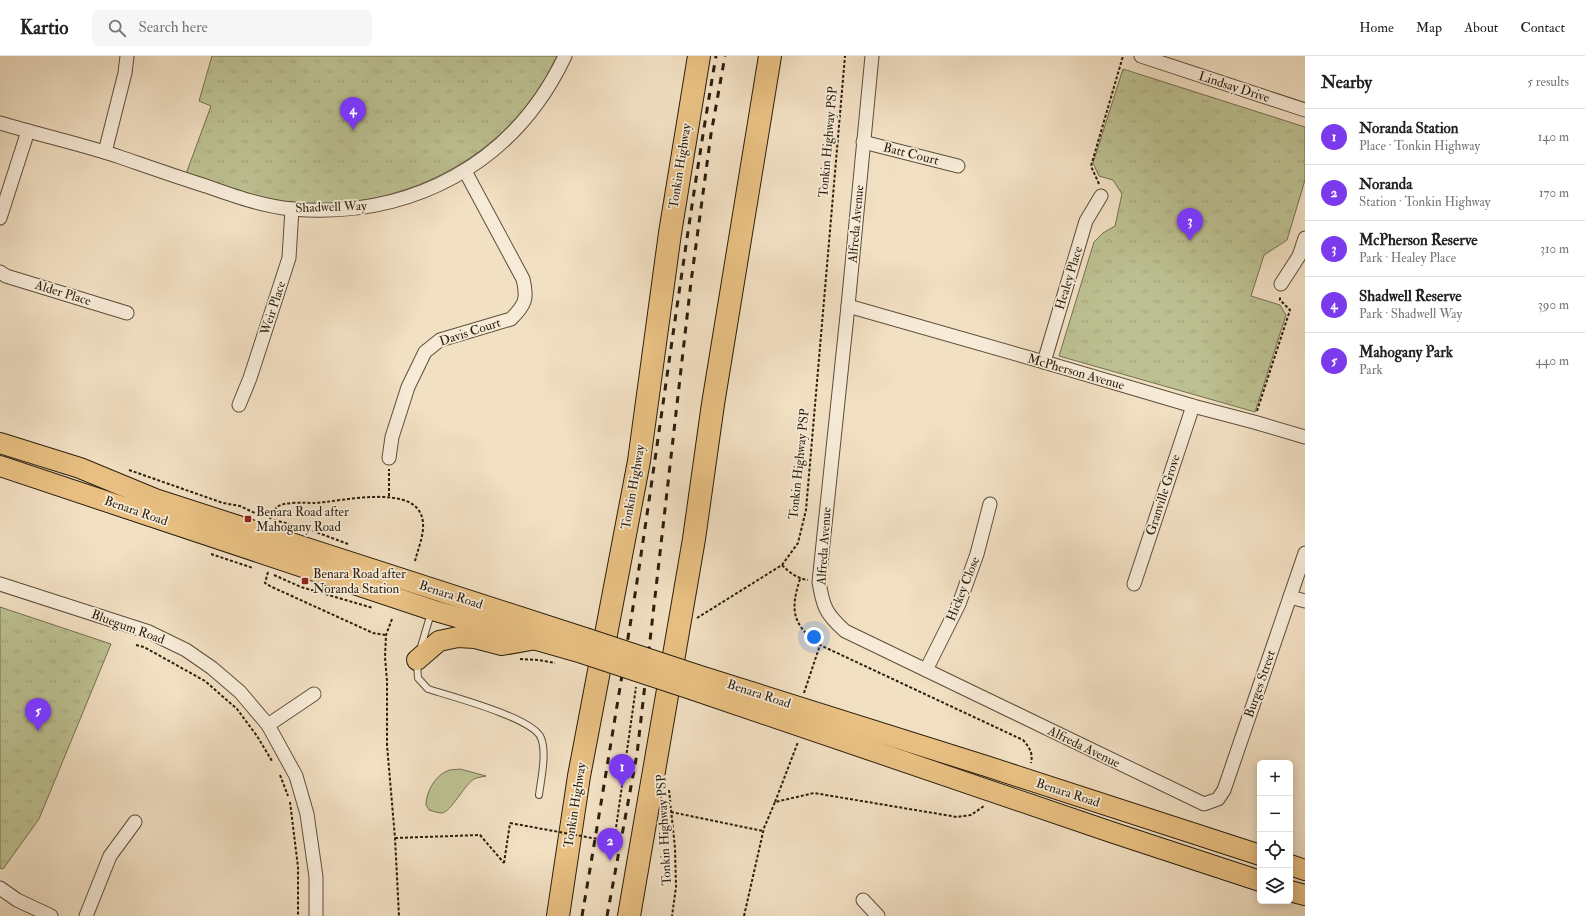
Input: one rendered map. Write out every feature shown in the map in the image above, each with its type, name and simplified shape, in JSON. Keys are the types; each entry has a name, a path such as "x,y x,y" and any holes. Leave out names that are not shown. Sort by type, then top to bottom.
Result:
{"highway":[{"name":"Tonkin Highway","path":"558,916 578,776 639,461 670,232 699,56"},
{"path":"629,916 694,539 712,404 770,56"}],"main road":[{"name":"Benara Road","path":"2,450 80,468 155,499 264,526 435,600 535,639 584,645"},
{"name":"Benara Road","path":"0,466 216,538 435,600 584,645 696,682 1154,821 1257,854"},
{"path":"155,499 179,514 221,530 224,536 216,538"},
{"path":"417,660 439,641 458,637 475,638 502,646 535,639"},
{"name":"Benara Road","path":"696,682 1146,844 1257,880"},
{"path":"1146,844 1142,837 1142,832 1145,827 1154,821"},
{"path":"1293,866 1305,870"},
{"path":"1293,891 1305,895"}],"street":[{"path":"105,152 125,73 127,56"},
{"name":"Shadwell Way","path":"0,123 105,152 247,200 292,209 335,209 377,205 412,195 448,181 465,171 502,142 526,118 548,89 565,56"},
{"name":"Alfreda Avenue","path":"872,56 819,582 823,604 834,621 845,631 1204,804"},
{"name":"Lindsay Drive","path":"1141,56 1305,110"},
{"path":"0,218 28,131"},
{"name":"Batt Court","path":"863,142 958,166"},
{"name":"Davis Court","path":"389,458 392,437 408,387 425,352 440,340 511,319 524,304 526,292 523,279 465,171"},
{"name":"Healey Place","path":"1044,362 1086,221 1101,196"},
{"name":"Weir Place","path":"239,405 250,378 289,258 292,209"},
{"path":"1281,284 1299,256 1305,238"},
{"name":"Alder Place","path":"0,272 6,276 127,313"},
{"name":"McPherson Avenue","path":"848,306 1305,437"},
{"name":"Granville Grove","path":"1134,584 1193,406"},
{"name":"Hickey Close","path":"926,670 959,604 977,554 990,504"},
{"name":"Burges Street","path":"1204,804 1218,799 1224,790 1305,553"},
{"name":"Bluegum Road","path":"0,584 149,632 186,650 212,668 240,692 268,725 296,776 307,814 316,877 316,916"},
{"path":"1290,597 1305,601"},
{"path":"268,725 314,694"},
{"path":"86,916 110,856 135,822"},
{"path":"0,888 16,900 52,916"},
{"path":"863,900 878,916"}],"lane":[{"path":"435,600 417,660 418,678 428,689 516,719 534,728 541,736 543,746 539,795"}],"path":[{"name":"Tonkin Highway PSP","path":"695,621 782,565 798,543 806,510 845,56"},
{"path":"1101,196 1097,180 1091,166 1123,56"},
{"path":"1254,422 1290,310 1280,300 1281,284"},
{"path":"388,496 389,458"},
{"path":"124,468 211,499"},
{"path":"264,526 276,508 282,504 319,503 388,496 410,502 414,504 419,511 423,522 422,534 415,561"},
{"path":"782,565 790,573 800,579 819,582"},
{"path":"268,572 265,583 373,632 386,636"},
{"path":"800,579 795,594 795,613 806,635 820,645 1023,740 1030,748 1032,756 1031,763"},
{"path":"392,619 386,636 387,745 395,838 399,916"},
{"path":"136,645 144,647 205,681 237,709 257,736 276,766"},
{"path":"804,693 820,645"},
{"path":"516,657 523,660 539,660 558,664"},
{"path":"395,838 480,835 504,863 510,823 614,842 636,685"},
{"path":"744,916 763,831 798,741"},
{"path":"279,772 290,801 295,838 298,867 298,916"},
{"name":"Tonkin Highway PSP","path":"669,789 675,848 676,887 672,916"},
{"path":"775,802 814,793 957,817 971,815 985,805"},
{"path":"671,812 763,831"}],"green space":[{"path":"212,56 557,56 537,92 511,124 480,150 446,172 409,188 370,199 329,204 275,200 186,174 211,106 199,101"},
{"path":"1123,69 1305,127 1305,180 1287,240 1264,255 1251,296 1280,305 1286,315 1255,412 1059,356 1094,242 1103,233 1115,226 1122,194 1113,180 1099,176 1093,163"},
{"path":"0,607 111,644 39,819 3,869 0,868"},
{"path":"460,769 486,776 476,778 470,782 446,811 440,813 429,810 426,805 426,800 429,790 435,781 447,771"}],"railway":[{"path":"582,916 634,601 694,192 716,56"},
{"path":"607,916 637,754 691,282 711,134 725,56"}],"place":[{"name":"Shadwell Reserve","path":"353,130"},
{"name":"McPherson Reserve","path":"1190,241"},
{"name":"Benara Road after Mahogany Road","path":"248,519"},
{"name":"Benara Road after Noranda Station","path":"305,581"},
{"name":"Mahogany Park","path":"38,731"},
{"name":"Noranda Station","path":"622,787"},
{"name":"Noranda","path":"610,861"}]}
